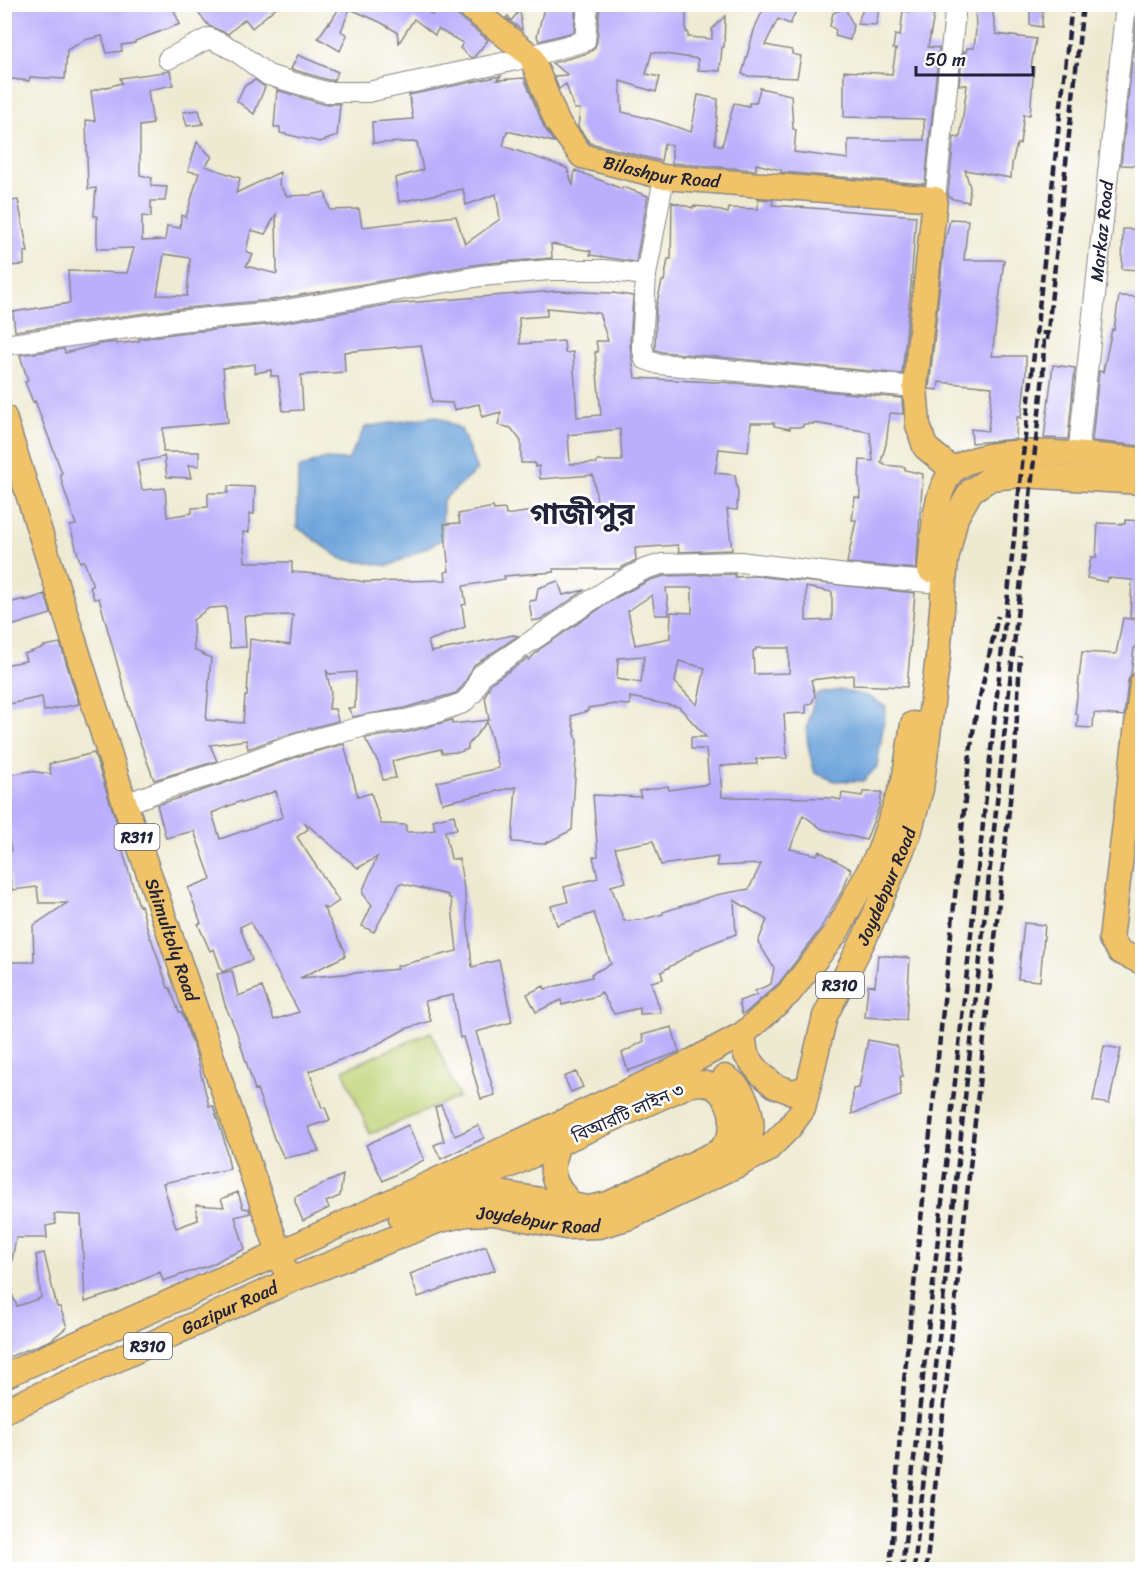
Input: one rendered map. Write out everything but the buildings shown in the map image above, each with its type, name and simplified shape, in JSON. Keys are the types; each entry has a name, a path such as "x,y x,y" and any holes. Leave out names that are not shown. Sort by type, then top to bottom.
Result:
{"main road":[{"path":"466,4 531,56"},
{"name":"Bilashpur Road","path":"531,56 556,122 582,156 664,177 935,199"},
{"path":"935,199 915,387 918,425 925,447 953,470 969,461 1000,454 1023,452 1143,460"},
{"name":"Shimultoly Road","path":"4,417 125,804 285,1268"},
{"name":"Joydebpur Road","path":"285,1268 743,1034 789,993 836,933 879,852 904,781 918,690 938,505 942,487 953,470"},
{"name":"Joydebpur Road","path":"285,1268 466,1214 494,1214 566,1227 598,1226 630,1217 766,1151 789,1128 803,1109 825,1016 866,935 909,833 921,789 938,657 946,560 956,517 971,490 991,478 1021,475 1143,482"},
{"path":"1143,683 1111,939 1120,952 1143,962"},
{"path":"743,1034 746,1055 760,1073 775,1086 792,1092 807,1088"},
{"path":"683,1066 718,1073 731,1080 742,1094 750,1110 752,1128 750,1142 739,1165"},
{"name":"বিআরটি লাইন ৩","path":"4,1395 285,1268 457,1194 486,1176 688,1084 702,1083 718,1089 729,1104 732,1121 728,1140 720,1151 608,1204 589,1208 493,1192 457,1194"},
{"path":"558,1144 552,1159 551,1174 562,1195 572,1205"},
{"name":"Gazipur Road","path":"4,1376 285,1268"},
{"name":"Gazipur Road","path":"4,1411 285,1268"}],"street":[{"path":"168,59 209,39 236,51 268,75 327,92 368,92 531,56 585,41 588,4"},
{"path":"935,199 956,4"},
{"name":"Markaz Road","path":"1078,456 1126,4"},
{"path":"664,177 646,275 642,346 645,360 659,364 915,387"},
{"path":"4,345 178,321 274,312 481,276 550,270 604,270 646,275"},
{"path":"125,804 295,745 368,725 406,720 463,703 473,693 482,675 611,587 645,569 662,564 740,562 929,582"}],"green space":[{"path":"431,1032 459,1097 370,1134 343,1070"}],"water":[{"path":"436,416 461,429 477,470 443,500 442,540 389,566 342,559 297,527 298,469 322,459 348,460 365,427"},
{"path":"841,690 867,696 886,707 877,767 863,781 835,781 815,773 809,751 807,734 809,716 817,694"}],"railway":[{"path":"902,1570 1072,4"},
{"path":"1047,340 1083,4"},
{"path":"914,1570 1043,376 1044,331"},
{"path":"890,1570 904,1381 970,753 975,719 998,616"},
{"path":"926,1570 1015,755 1020,656"}],"district":[{"name":"গাজীপুর","path":"582,514"}]}
